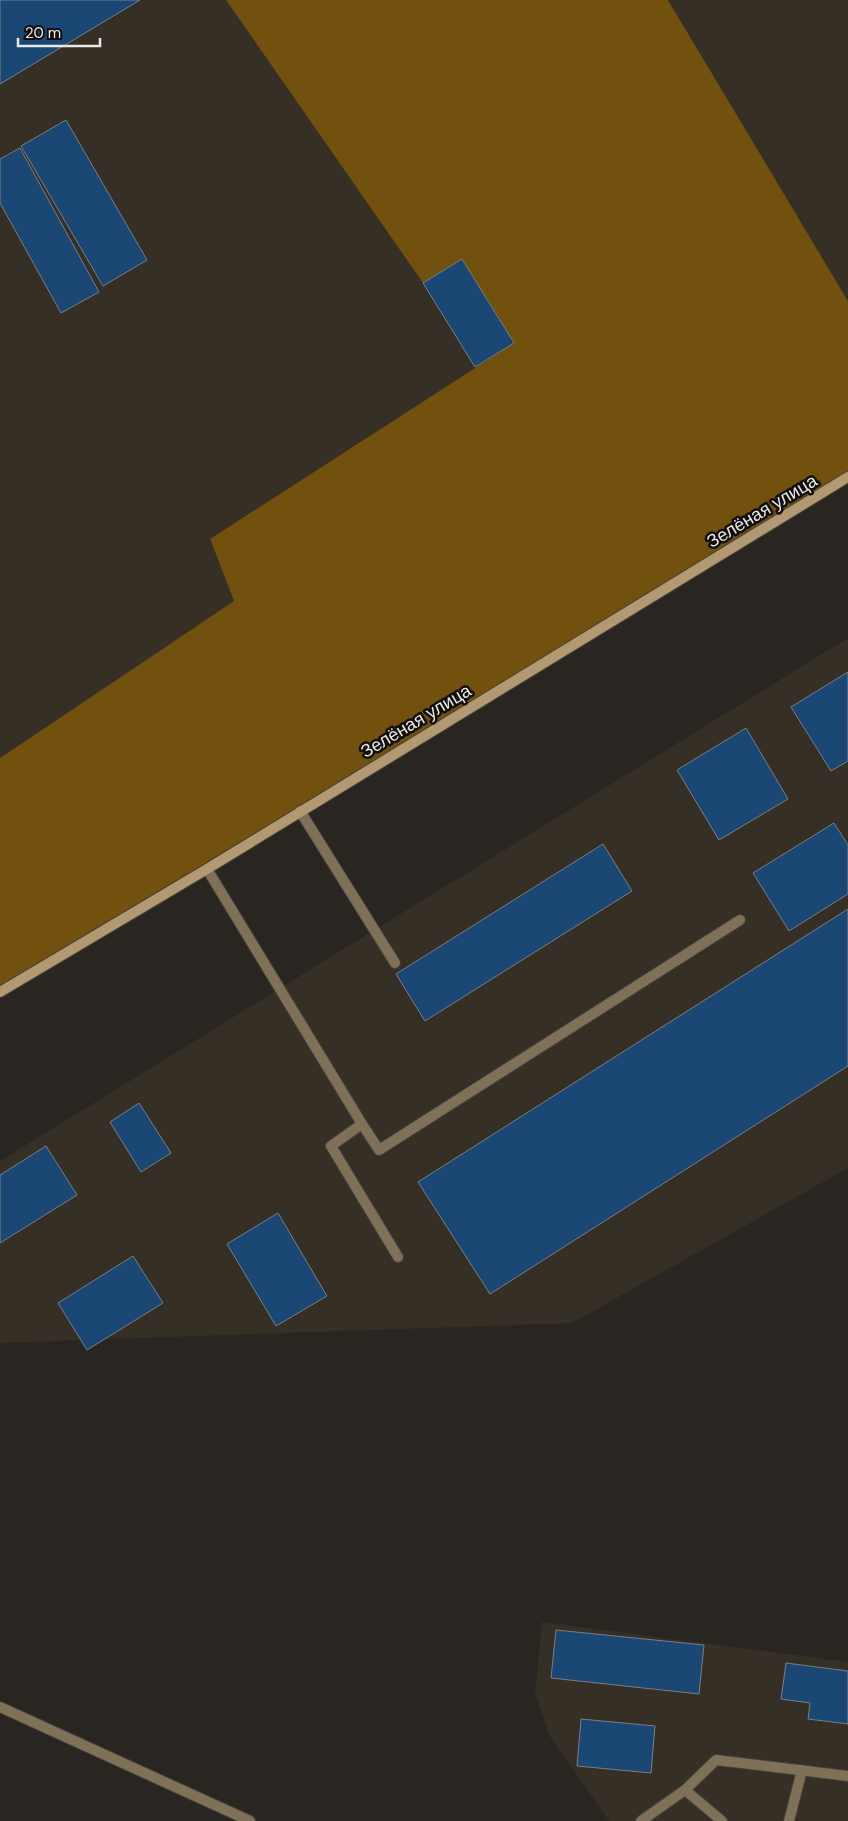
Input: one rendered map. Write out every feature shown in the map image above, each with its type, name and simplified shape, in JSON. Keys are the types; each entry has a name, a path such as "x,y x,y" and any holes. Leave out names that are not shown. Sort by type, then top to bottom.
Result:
{"street":[{"name":"Зелёная улица","path":"0,992 207,869 848,477"},
{"path":"300,811 395,963"},
{"path":"207,869 378,1150 740,920"},
{"path":"362,1124 331,1146 398,1257"},
{"path":"0,1707 250,1821"},
{"path":"641,1821 685,1790 716,1760 848,1776"},
{"path":"789,1821 802,1770"},
{"path":"685,1790 722,1821"}],"shaded area":[{"path":"0,0 226,0 423,283 462,259 514,343 210,539 234,601 0,758"},
{"path":"226,0 668,0 848,301 848,477 0,992 0,758 234,601 210,539 514,343 462,259 423,283"},
{"path":"668,0 848,0 848,301"},
{"path":"848,638 848,1168 572,1323 0,1343 0,1161"},
{"path":"542,1622 848,1662 848,1821 609,1821 549,1735 535,1693"}],"building":[{"path":"0,0 140,0 0,84"},
{"path":"66,120 147,260 103,286 21,146"},
{"path":"20,148 99,292 61,313 0,203 0,159"},
{"path":"462,259 514,343 475,367 423,283"},
{"path":"848,672 848,761 831,771 791,707"},
{"path":"746,728 788,799 719,840 677,770"},
{"path":"834,823 848,845 848,894 789,931 753,873"},
{"path":"603,844 632,891 425,1021 396,974"},
{"path":"848,909 848,1066 490,1294 418,1182"},
{"path":"139,1103 171,1153 141,1172 110,1122"},
{"path":"46,1146 77,1195 0,1243 0,1175"},
{"path":"278,1213 327,1296 276,1326 227,1244"},
{"path":"133,1256 163,1303 87,1350 58,1303"},
{"path":"556,1630 704,1645 699,1694 551,1678"},
{"path":"786,1663 848,1671 848,1724 808,1719 810,1703 781,1699"},
{"path":"581,1719 655,1726 651,1773 577,1766"}]}
